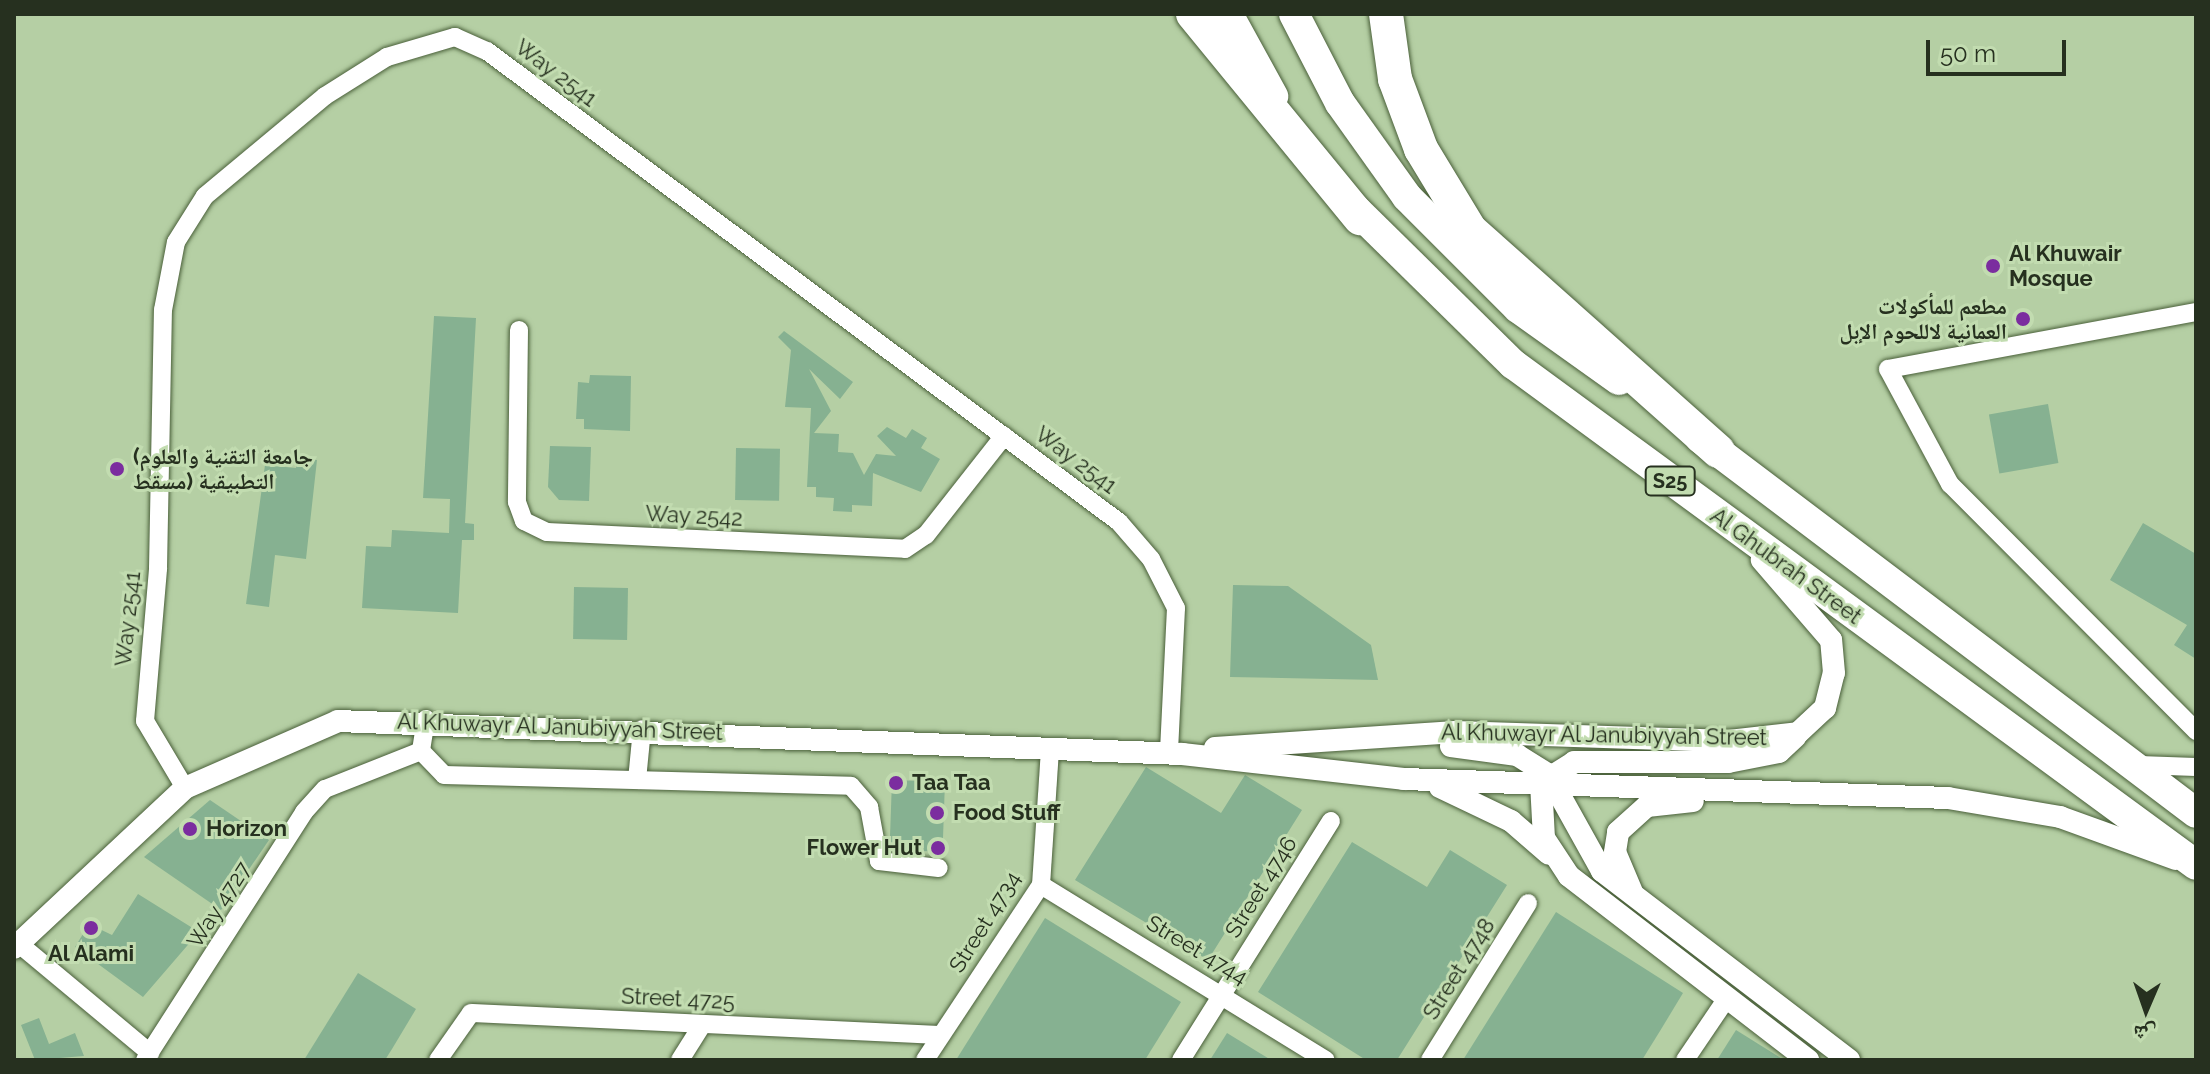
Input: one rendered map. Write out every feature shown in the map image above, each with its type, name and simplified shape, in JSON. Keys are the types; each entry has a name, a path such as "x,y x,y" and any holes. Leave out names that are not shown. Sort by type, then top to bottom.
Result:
{"highway":[{"path":"1193,14 1360,218"},
{"path":"1386,14 1395,79 1421,149 1470,230 1718,451"}],"main road":[{"name":"Al Ghubrah Street","path":"1228,14 1278,105 1360,218 1513,364 2196,866"},
{"name":"S25","path":"1294,14 1340,103 1407,197 1518,308 1718,451 2122,761 2196,813"}],"street":[{"name":"Way 2541","path":"185,788 145,721 158,568 163,310 176,242 205,196 275,135 387,57 455,37 487,51 1119,522 1167,585 1179,634 1176,754"},
{"path":"2196,312 1888,369 1950,484 2196,731"},
{"name":"Way 2542","path":"519,330 517,502 524,521 547,532 905,549 926,535 1004,436"},
{"name":"Al Khuwayr Al Janubiyyah Street","path":"1176,754 1455,732 1729,741 1798,733 1825,708 1834,673 1831,640 1809,607 1717,516"},
{"name":"Al Khuwayr Al Janubiyyah Street","path":"16,945 185,788 338,721 426,719 1176,754 1404,779 1548,780 1871,794 2021,808 2196,866"},
{"path":"426,719 421,751 444,775 851,786 869,807 879,861 939,868"},
{"path":"637,780 642,729"},
{"path":"1548,780 1604,758 1753,759 1779,752 1798,733"},
{"path":"1273,746 1482,748 1517,755 1548,780 1593,860 1644,904 1849,1060"},
{"name":"Street 4734","path":"925,1060 1041,885 1050,749"},
{"name":"Way 4727","path":"16,945 147,1056 304,812 325,789 421,751"},
{"path":"2122,761 2196,767"},
{"path":"1404,779 1486,806 1808,1060"},
{"path":"1548,780 1540,825 1555,860"},
{"path":"1644,904 1615,852 1623,825 1647,806 1871,794"},
{"name":"Street 4746","path":"1181,1060 1331,821"},
{"name":"Street 4744","path":"1041,885 1223,993 1325,1060"},
{"name":"Street 4748","path":"1430,1060 1528,903"},
{"path":"1685,1060 1727,998"},
{"name":"Street 4725","path":"438,1060 471,1013 940,1035"},
{"path":"680,1060 702,1025"}],"building":[{"path":"434,316 476,318 465,523 474,524 474,540 462,540 458,613 362,608 366,546 391,547 392,530 449,533 450,499 423,498"},
{"path":"784,331 853,382 840,399 809,369 831,411 814,433 839,434 838,452 853,453 864,475 876,454 896,456 877,436 887,427 906,438 912,429 927,438 921,448 940,459 921,492 873,473 872,506 852,505 852,512 833,511 834,498 816,497 816,487 807,487 811,408 785,407 791,350 778,337"},
{"path":"590,375 631,376 630,431 584,429 584,419 576,419 578,382 589,383"},
{"path":"2048,404 2058,463 1999,474 1989,414"},
{"path":"550,446 591,447 589,501 559,500 548,487"},
{"path":"736,448 780,449 779,501 735,500"},
{"path":"297,457 317,460 306,559 275,555 269,607 246,604 265,465 296,468"},
{"path":"2143,523 2196,554 2196,659 2174,645 2187,625 2110,580"},
{"path":"1233,585 1288,586 1371,645 1378,680 1230,677"},
{"path":"574,587 628,588 627,640 573,639"},
{"path":"1146,767 1221,813 1245,775 1302,810 1208,960 1075,880"},
{"path":"892,780 945,782 943,852 890,850"},
{"path":"210,800 269,840 221,910 144,857"},
{"path":"1352,842 1427,887 1450,850 1507,885 1397,1060 1366,1060 1258,992"},
{"path":"138,894 199,932 143,997 75,947 89,924 112,935"},
{"path":"1556,912 1683,993 1642,1060 1463,1060"},
{"path":"1045,918 1181,1002 1145,1060 956,1060"},
{"path":"358,973 416,1009 392,1049 385,1060 304,1060"},
{"path":"39,1018 49,1044 75,1033 84,1056 35,1060 21,1025"},
{"path":"1736,1030 1784,1060 1717,1060"},
{"path":"1227,1033 1271,1060 1210,1060"}],"place":[{"name":"Al Khuwair Mosque","path":"1993,266"},
{"name":"مطعم للمأكولات العمانية لاللحوم الإبل","path":"2023,319"},
{"name":"(جامعة التقنية والعلوم التطبيقية (مسقط","path":"117,469"},
{"name":"Taa Taa","path":"896,783"},
{"name":"Food Stuff","path":"937,813"},
{"name":"Horizon","path":"190,829"},
{"name":"Flower Hut","path":"938,848"},
{"name":"Al Alami","path":"91,928"}]}
